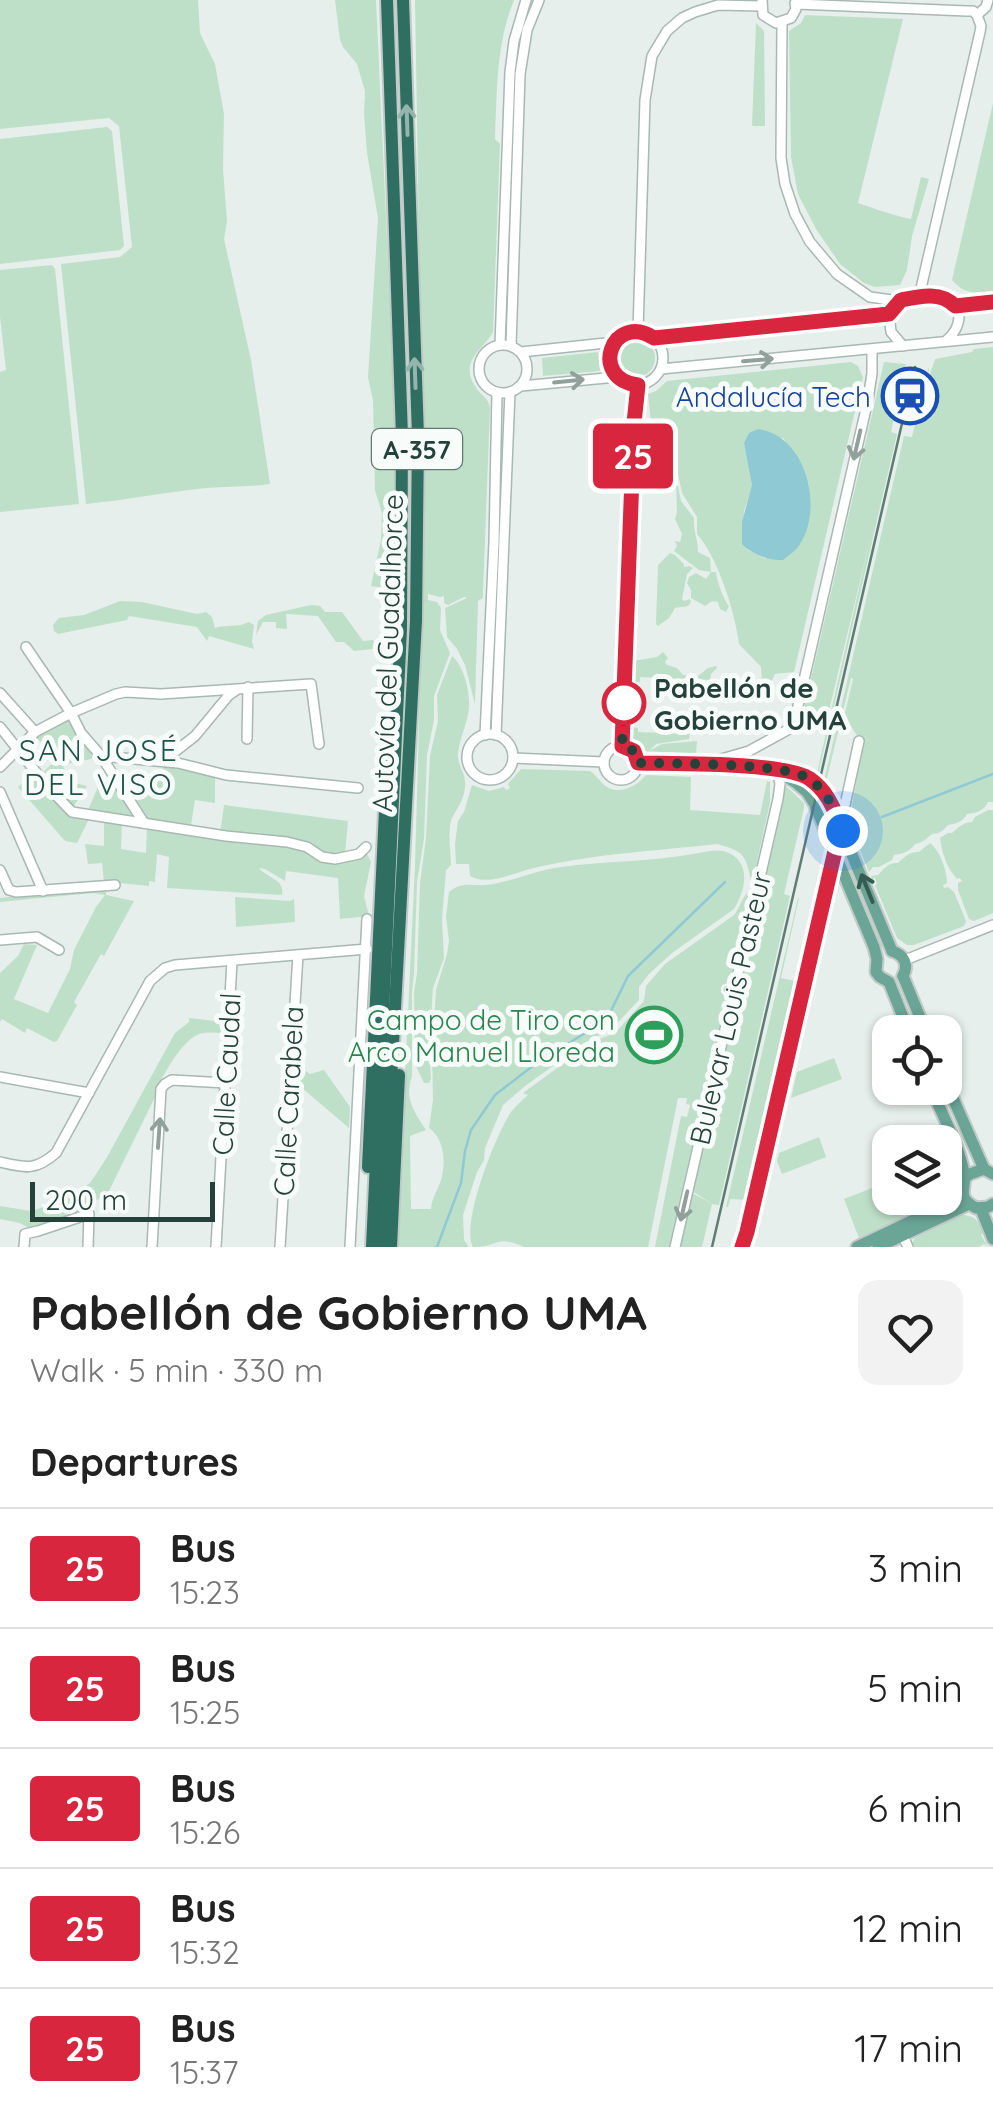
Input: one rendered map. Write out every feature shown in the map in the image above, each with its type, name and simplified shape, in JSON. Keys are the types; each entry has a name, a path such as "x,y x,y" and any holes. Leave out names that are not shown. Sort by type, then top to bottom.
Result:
{"highway":[{"name":"Autovía del Guadalhorce","path":"372,1247 394,813 401,560 402,436 385,0"},
{"name":"Autovía del Guadalhorce","path":"382,1247 416,641 418,436 403,0"},
{"path":"364,1247 382,836 401,560"},
{"path":"391,1247 408,789"}],"main road":[{"path":"638,763 780,769 811,780 824,792 841,825 892,951"},
{"path":"780,769 807,792 817,808 877,959 876,972 889,982 903,976 905,960 898,953 880,954 877,959"},
{"path":"903,976 919,1015"},
{"path":"889,982 902,1015"},
{"path":"938,1105 961,1162 964,1198 981,1206 993,1239"},
{"path":"857,1247 947,1204 970,1174 988,1172 957,1105"},
{"path":"878,1247 906,1242 981,1206"}],"street":[{"path":"506,345 510,72 514,40 526,0"},
{"path":"506,345 520,74 527,30 539,0"},
{"path":"977,15 988,0"},
{"path":"638,331 645,100 652,56 682,18 718,5 761,3 766,19 782,23 791,18 795,2 972,11 977,15 980,32 919,297"},
{"path":"782,23 780,158 795,214 810,242 837,274 870,296 898,301 942,297 955,306 959,326 946,342"},
{"path":"898,301 889,314 888,326 904,346"},
{"path":"955,306 993,302"},
{"path":"618,377 521,386 510,392 497,392 485,385 479,371 484,355 493,347 506,345 521,352 615,342 638,331 654,338 889,314"},
{"path":"661,368 993,337"},
{"path":"615,342 610,364 618,377 638,385 652,380 661,368 662,352 654,338"},
{"path":"700,766 749,750 791,728 868,400 872,349"},
{"path":"521,352 528,366 521,386"},
{"path":"622,746 638,385"},
{"path":"490,735 497,392"},
{"path":"490,735 510,392"},
{"path":"26,647 144,823"},
{"path":"0,767 35,732 125,692 161,694 312,684 320,744"},
{"path":"243,688 247,738"},
{"path":"163,761 195,736 229,695 243,688"},
{"path":"0,693 35,732"},
{"path":"0,726 72,812 286,842 335,859 359,854 366,847"},
{"path":"490,735 507,742 513,758 500,778 493,780 478,776 469,765 469,750 472,743 490,735"},
{"path":"742,1247 859,741"},
{"path":"622,746 634,751 638,763 634,773 620,780 606,772 604,762 612,748 622,746"},
{"path":"101,756 163,761 226,775 358,788"},
{"path":"513,758 604,762"},
{"name":"Bulevar Louis Pasteur","path":"675,1247 778,799 780,769"},
{"path":"0,792 43,891"},
{"path":"0,870 9,890 16,892 115,885"},
{"path":"824,900 840,893 854,898"},
{"path":"350,1247 367,918"},
{"path":"905,960 993,925"},
{"path":"0,940 36,937 58,950"},
{"path":"0,1162 23,1168 41,1165 56,1154 150,981 174,965 367,948"},
{"name":"Calle Carabela","path":"280,1247 298,955"},
{"name":"Calle Caudal","path":"216,1247 232,960"},
{"path":"0,1077 90,1092"},
{"path":"152,1247 162,1089 172,1080 226,1083"},
{"path":"24,1247 25,1234 88,1214 88,1247"}],"green space":[{"path":"0,0 198,0 200,33 215,64 224,114 224,239 251,360 270,484 86,504 61,264 120,257 132,247 119,126 109,118 0,129"},
{"path":"335,0 376,0 394,392 391,589 371,586 381,540 382,513 375,490 373,400 368,378 378,218 367,153 365,91 357,64 340,40"},
{"path":"415,0 514,0 504,34 497,86 495,139 500,144 493,332 474,357 470,371 490,408 475,704 465,665 447,637 445,608 467,598 448,605 444,596 428,594 428,600 437,602 441,608 440,630 450,653 434,696 424,839 417,882 409,1092 414,1111 426,1130 410,1136 411,1209 431,1209 443,1169 440,1143 429,1128 436,990 449,941 449,892 462,885 486,885 561,867 712,851 731,854 744,872 743,888 734,909 649,974 639,987 639,1000 609,1032 592,1038 503,1105 463,1215 464,1240 469,1247 397,1247 415,865 424,547"},
{"path":"805,15 903,19 858,203 911,219 921,177 929,179 900,285 875,287 840,264 798,194 791,157 789,31"},
{"path":"756,23 764,31 765,126 752,126"},
{"path":"993,103 993,291 971,292 952,280"},
{"path":"107,127 112,131 124,246 120,250 0,264 0,139"},
{"path":"52,265 79,504 0,512 0,372 6,370 0,270"},
{"path":"636,339 649,345 655,358 649,371 636,377 623,371 617,358 623,345"},
{"path":"993,347 993,802 869,872 849,822 863,745 843,721 851,678 824,781 904,436 912,437 928,369 928,380 935,359"},
{"path":"598,352 600,371 543,376 542,358"},
{"path":"851,362 863,377 794,672 775,674 771,682 762,682 761,667 739,644 724,586 697,534 697,517 682,493 664,435 651,423 648,394 667,381","holes":["783,438 803,468 809,486 766,559 748,550 744,511 753,485 744,443"]},
{"path":"884,362 906,364 891,432 897,434 818,775 872,531 828,715 802,718"},
{"path":"676,485 681,501 694,518 698,552 710,558 711,572 699,570 674,551 675,541 680,542 682,534 675,519"},
{"path":"670,553 684,567 693,568 687,574 682,599 691,602 675,608 658,626 658,565"},
{"path":"716,572 729,606 726,612 718,602 705,606 691,598 689,577 696,573 706,579"},
{"path":"120,601 197,614 206,612 215,628 249,622 254,625 254,649 209,636 207,641 197,627 129,616 127,620 58,634 54,631 53,625 59,618 84,615"},
{"path":"320,606 325,612 342,612 363,641 373,640 376,645 373,649 354,651 344,642 336,642 318,616 286,614 287,629 276,628 276,622 263,622 256,635 258,621 266,615"},
{"path":"663,652 668,658 667,665 683,675 698,676 708,668 717,668 710,680 640,677 640,682 632,682 633,661 657,657"},
{"path":"452,656 463,672 468,694 468,713 458,753 465,787 450,829 451,865 446,870 442,919 444,958 433,988 431,1079 424,1083 415,1064 420,883 430,756 438,721 437,695"},
{"path":"69,717 95,754 91,759 62,765 66,771 52,783 62,794 75,783 87,786 73,807 42,773 56,760 36,737"},
{"path":"631,727 638,728 638,732 690,734 689,739 656,744 649,751 662,744 697,741 696,754 645,751 631,737"},
{"path":"165,766 215,775 215,803 195,800 191,825 88,810 98,787 128,791 145,786"},
{"path":"521,769 590,771 607,787 619,790 631,787 646,775 691,777 690,810 760,815 767,781 770,782 770,803 752,884 743,856 717,844 576,860 492,879 470,876 469,864 456,864 455,844 458,821 472,785 489,791 504,787 506,790"},
{"path":"33,774 69,816 89,819 77,843 65,841 18,787"},
{"path":"786,786 804,803 784,894 790,896 719,1205 712,1204 702,1247 680,1247 692,1193 711,1203 692,1191"},
{"path":"224,805 348,821 345,853 366,852 371,862 364,896 369,916 340,919 338,878 286,871 285,881 259,868 278,882 282,895 167,888 169,857 157,854 155,882 149,881 149,886 104,881 102,863 88,864 85,844 104,846 104,821 122,823 121,849 146,853 147,827 220,834"},
{"path":"993,810 993,913 974,921 969,919 958,890 962,881 947,864 940,838"},
{"path":"930,843 944,867 944,888 954,892 966,921 964,926 907,945 897,938 871,876"},
{"path":"106,888 106,895 134,901 74,1002 77,1005 57,1041 27,1028 25,1033 2,1019 0,1022 0,973 18,956 24,944 37,945 14,999 48,1013 70,969 74,950 105,895 0,902 0,898"},
{"path":"751,889 669,1247 655,1247 681,1116 687,1117 690,1105 686,1104 687,1098 678,1098 648,1247 524,1247 502,1241 473,1247 470,1235 475,1200 505,1123 528,1095 523,1093 594,1041 615,1033 644,1001 646,986 665,964 734,915"},
{"path":"235,897 294,899 295,922 236,927"},
{"path":"798,898 781,978 799,982 749,1200 730,1199 726,1207"},
{"path":"189,1018 224,1022 223,1033 197,1035 177,1053 107,1195 85,1211 32,1230 0,1219 0,1206 31,1211 66,1200 90,1183 175,1033"},
{"path":"834,1058 842,1079 791,1098 797,1072"},
{"path":"296,1064 310,1074 324,1070 350,1107 349,1128 295,1082"},
{"path":"819,1137 826,1157 782,1174 777,1161 779,1153"},
{"path":"872,1188 872,1215 904,1217 859,1238 844,1199"},
{"path":"961,1215 970,1216 978,1222 988,1247 914,1247 915,1238"}],"water":[{"path":"758,429 775,434 788,444 799,458 810,493 807,529 798,546 783,560 761,556 742,544 742,522 752,485 744,443 749,433"}],"waterway":[{"path":"882,817 993,774"},
{"path":"437,1247 461,1183 471,1130 495,1095 607,1019 628,976 725,882"}],"tram line":[{"path":"712,1247 915,367"}],"bus line":[{"name":"25","path":"742,1247 841,825 828,797 799,773 769,768 638,763 634,751 622,746 638,385 624,382 613,371 611,348 630,332 647,333 654,338 889,314 901,300 919,297 942,297 955,306 993,302"}],"place":[{"name":"Andalucía Tech","path":"910,396"},
{"name":"Pabellón de Gobierno UMA","path":"624,703"},
{"name":"Campo de Tiro con Arco Manuel Lloreda","path":"654,1035"}],"district":[{"name":"SAN JOSÉ DEL VISO","path":"99,767"}],"route":[{"path":"624,703 622,746 634,751 638,763 769,768 799,773 828,797 843,831"}]}
